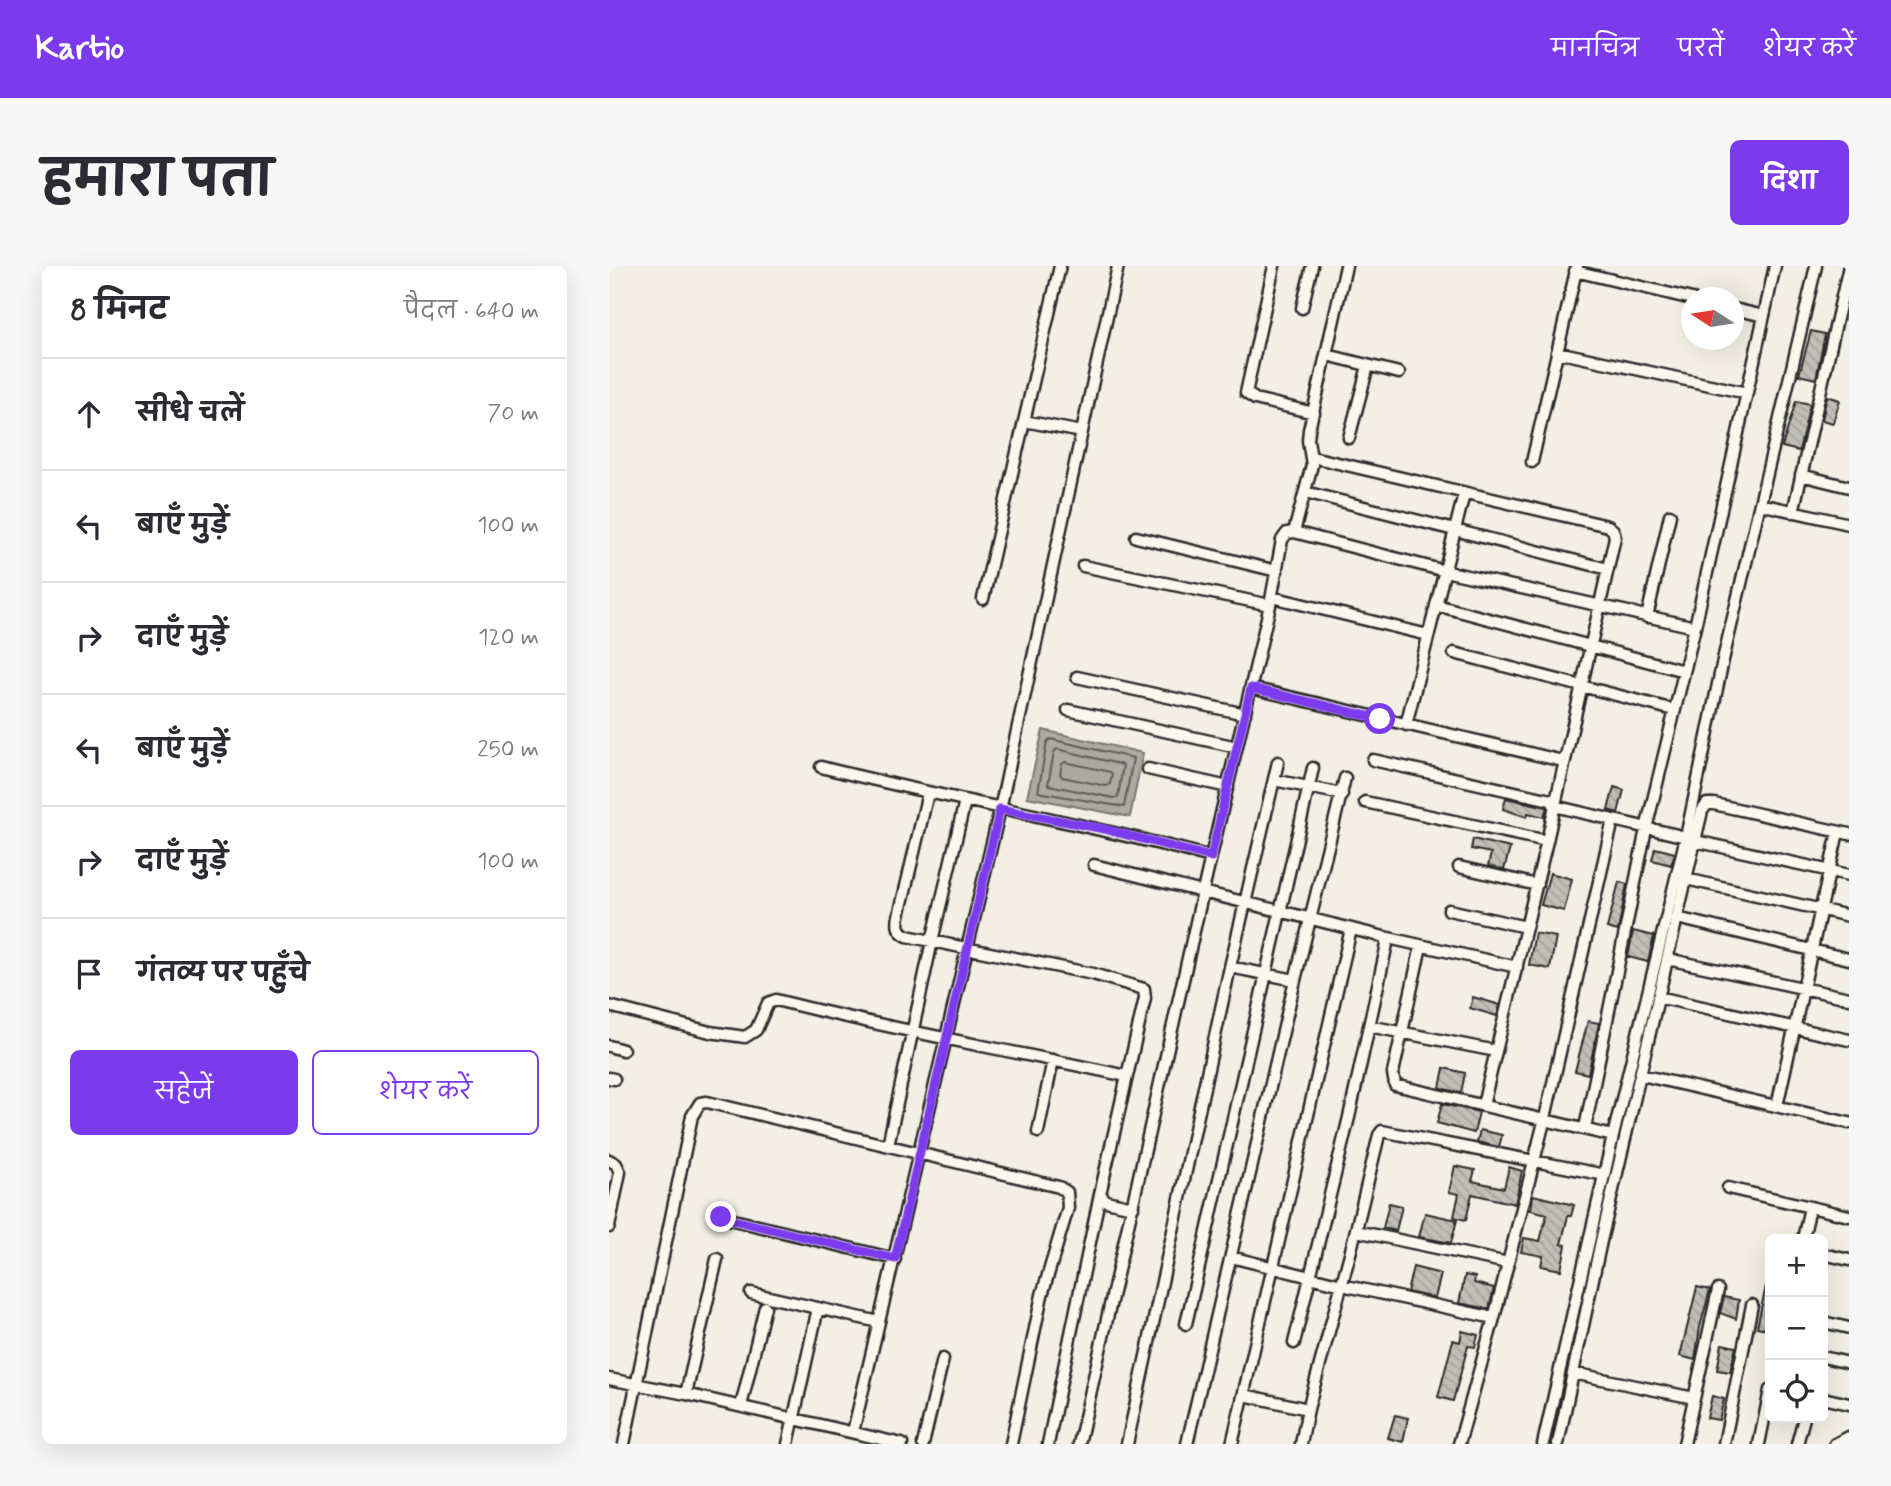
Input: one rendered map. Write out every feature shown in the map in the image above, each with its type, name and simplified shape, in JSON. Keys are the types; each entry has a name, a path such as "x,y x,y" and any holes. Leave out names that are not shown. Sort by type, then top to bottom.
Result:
{"street":[{"path":"983,599 1060,266"},
{"path":"853,1432 1000,809 1118,266"},
{"path":"1274,266 1246,393 1255,399 1314,413"},
{"path":"1302,308 1312,266"},
{"path":"1294,532 1312,457 1308,440 1346,266"},
{"path":"1585,1128 1646,829 1685,671 1775,266"},
{"path":"1543,1444 1613,1136 1690,839 1721,672 1816,266"},
{"path":"1793,512 1849,266"},
{"path":"1532,461 1576,268 1681,296"},
{"path":"1744,311 1764,316"},
{"path":"1557,352 1747,393"},
{"path":"1327,355 1399,373"},
{"path":"1349,438 1368,366"},
{"path":"1024,421 1082,432"},
{"path":"1312,457 1608,526 1615,537 1537,885 1483,1105"},
{"path":"1801,475 1849,486"},
{"path":"1305,492 1608,569"},
{"path":"1406,725 1464,494"},
{"path":"1760,504 1849,524"},
{"path":"1647,617 1670,515"},
{"path":"1079,1444 1271,601 1282,540 1287,533 1294,532 1445,572 1695,627"},
{"path":"1136,537 1277,571"},
{"path":"1083,566 1271,601 1428,635"},
{"path":"1436,605 1685,671"},
{"path":"1454,653 1674,710"},
{"path":"1077,677 1245,714"},
{"path":"1251,688 1563,761"},
{"path":"1068,710 1237,747"},
{"path":"1373,760 1646,829 1849,875"},
{"path":"1128,1444 1230,967 1278,762"},
{"path":"821,767 1000,809 1104,829 1211,857"},
{"path":"1186,1324 1264,973 1313,768"},
{"path":"1148,769 1228,788"},
{"path":"1187,1444 1345,778"},
{"path":"1274,780 1342,794"},
{"path":"928,793 897,925 900,932 907,936 1093,974 1144,989 1145,998 1100,1194 1048,1444"},
{"path":"888,1146 965,801"},
{"path":"1365,802 1547,841"},
{"path":"1557,1444 1686,879 1690,839 1707,804 1844,833 1830,870 1777,1106"},
{"path":"1459,1444 1545,1118 1613,820"},
{"path":"1094,865 1517,967"},
{"path":"1459,867 1537,885"},
{"path":"1686,879 1849,916"},
{"path":"1448,911 1526,927"},
{"path":"1677,918 1849,959"},
{"path":"1232,1444 1351,929"},
{"path":"1294,1343 1386,953 1387,944 1384,937"},
{"path":"1421,946 1393,1073 1395,1085 1613,1136"},
{"path":"1667,959 1849,999"},
{"path":"1230,967 1295,980"},
{"path":"1658,997 1849,1040"},
{"path":"609,1006 710,1032 745,1037 756,1030 768,1003 776,1000 912,1033 1126,1076"},
{"path":"1369,1026 1496,1051"},
{"path":"609,1046 623,1050"},
{"path":"1038,1132 1053,1060"},
{"path":"1641,1075 1849,1123"},
{"path":"624,1444 692,1116 700,1103 707,1102 920,1153 1066,1192 1069,1200 1042,1295 1011,1444"},
{"path":"1301,1444 1382,1131 1605,1175"},
{"path":"609,1160 616,1164 620,1172 609,1227"},
{"path":"1728,1188 1849,1216"},
{"path":"1100,1194 1106,1201 1133,1207"},
{"path":"1804,1234 1810,1207"},
{"path":"721,1217 895,1259"},
{"path":"1356,1231 1508,1263"},
{"path":"1828,1255 1849,1260"},
{"path":"1231,1257 1494,1318"},
{"path":"686,1394 717,1259"},
{"path":"1683,1444 1719,1290"},
{"path":"751,1293 880,1322"},
{"path":"1724,1444 1752,1305"},
{"path":"741,1406 765,1307"},
{"path":"788,1444 818,1308"},
{"path":"1828,1323 1849,1328"},
{"path":"1828,1358 1849,1363"},
{"path":"923,1444 943,1359"},
{"path":"1573,1373 1694,1398"},
{"path":"609,1378 902,1444"},
{"path":"1244,1395 1308,1409"},
{"path":"1828,1399 1849,1404"},
{"path":"1759,1444 1765,1415"},
{"path":"1797,1444 1803,1423"},
{"path":"1835,1444 1849,1437"}],"water":[{"path":"1043,730 1143,753 1130,817 1027,797"}],"building":[{"path":"1811,331 1825,334 1816,379 1799,375"},
{"path":"1827,396 1840,400 1833,423 1822,420"},
{"path":"1796,401 1810,404 1799,451 1782,447"},
{"path":"1614,787 1624,790 1618,813 1608,810"},
{"path":"1506,798 1547,807 1544,817 1528,813 1527,817 1503,809"},
{"path":"1473,839 1510,848 1504,870 1488,866 1491,853 1471,849"},
{"path":"1655,848 1675,853 1671,865 1652,860"},
{"path":"1550,873 1572,879 1564,911 1541,905"},
{"path":"1619,882 1627,884 1618,931 1607,928"},
{"path":"1633,931 1654,936 1648,962 1628,957"},
{"path":"1535,933 1556,937 1550,969 1529,965"},
{"path":"1473,997 1500,1005 1497,1016 1470,1008"},
{"path":"1588,1021 1599,1023 1588,1074 1575,1071"},
{"path":"1444,1068 1465,1073 1461,1093 1440,1088"},
{"path":"1442,1104 1479,1112 1474,1133 1437,1123"},
{"path":"1480,1130 1502,1135 1499,1147 1477,1142"},
{"path":"1455,1166 1475,1170 1472,1181 1504,1188 1509,1167 1522,1171 1515,1204 1472,1194 1466,1220 1454,1217 1459,1194 1449,1192"},
{"path":"1533,1195 1574,1205 1571,1216 1568,1216 1561,1244 1566,1245 1561,1270 1541,1266 1543,1256 1521,1252 1524,1238 1540,1241 1547,1214 1531,1210"},
{"path":"1389,1203 1402,1206 1396,1231 1383,1228"},
{"path":"1425,1213 1457,1220 1451,1243 1419,1237"},
{"path":"1413,1267 1441,1274 1435,1298 1407,1292"},
{"path":"1465,1275 1475,1277 1474,1283 1494,1288 1489,1309 1459,1303"},
{"path":"1697,1287 1710,1290 1695,1360 1680,1356"},
{"path":"1765,1291 1765,1329 1757,1327"},
{"path":"1724,1297 1739,1300 1736,1319 1720,1313"},
{"path":"1462,1331 1478,1335 1475,1347 1468,1346 1453,1401 1438,1397 1453,1340 1460,1342"},
{"path":"1722,1344 1736,1347 1730,1372 1717,1370"},
{"path":"1712,1396 1724,1399 1719,1420 1707,1418"},
{"path":"1395,1415 1408,1418 1403,1442 1388,1438"}],"route":[{"path":"721,1217 895,1259 1000,809 1104,829 1211,857 1251,688 1380,719"}]}
